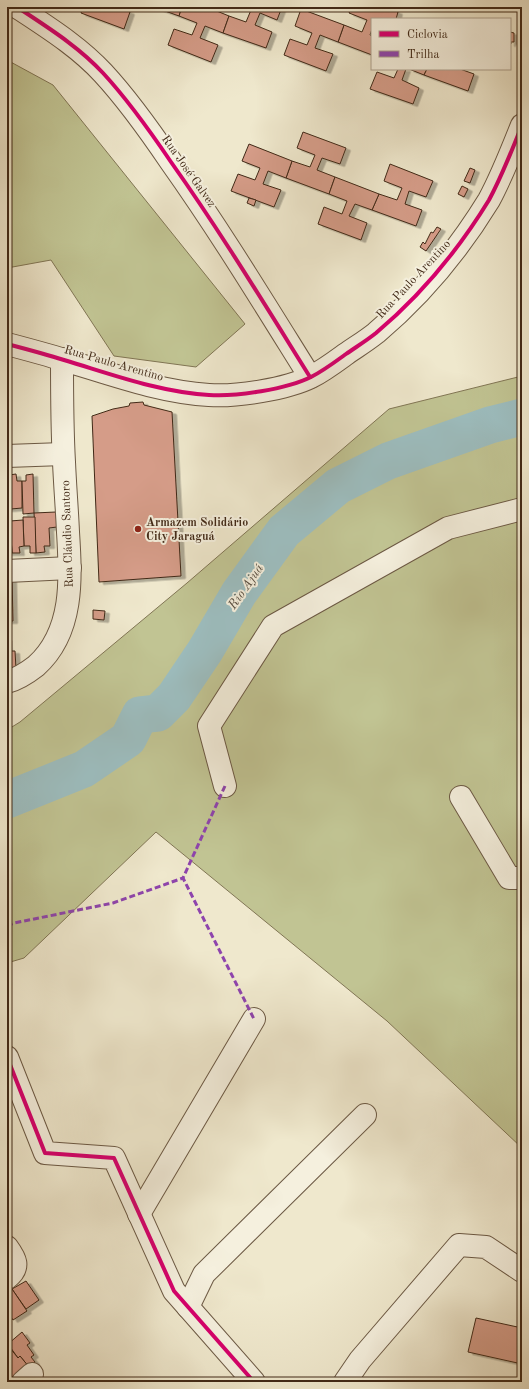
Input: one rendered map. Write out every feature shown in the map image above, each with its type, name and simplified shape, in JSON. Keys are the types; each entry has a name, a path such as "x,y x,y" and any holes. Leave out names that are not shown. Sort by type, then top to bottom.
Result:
{"street":[{"name":"Rua José Galvez","path":"17,7 77,49 103,73 133,110 191,190 237,260 310,377"},
{"name":"Rua Paulo Arentino","path":"7,344 62,359 114,376 182,392 211,395 245,393 275,389 310,377 375,334 437,272 460,242 489,199 507,163 522,126"},
{"name":"Rua Cláudio Santoro","path":"7,682 26,674 42,660 53,646 61,628 69,596 70,568 63,454 62,359"},
{"path":"7,456 63,454"},
{"path":"225,786 209,726 273,626 448,528 522,509"},
{"path":"7,571 70,568"},
{"path":"461,797 509,878 522,878"},
{"path":"139,1214 254,1019"},
{"path":"7,1057 45,1153 114,1158 174,1291 254,1382"},
{"path":"188,1308 204,1274 365,1115"},
{"path":"345,1382 360,1360 460,1245 486,1247 522,1271"},
{"path":"7,1278 15,1267 11,1252"}],"green space":[{"path":"7,60 53,85 245,324 196,367 114,356 51,260 7,268"},
{"path":"522,376 522,1148 387,1021 156,832 24,958 7,963 7,730 20,722 187,583 389,409"}],"building":[{"path":"83,7 117,7 130,12 124,29 81,13"},
{"path":"154,7 182,7 179,16"},
{"path":"182,7 207,7 229,16 223,33 205,26 200,38 218,45 211,62 168,45 174,29 192,35 197,23 179,16"},
{"path":"244,7 282,7 277,20 260,13 255,25 272,32 266,48 223,33 229,16 246,22 251,10"},
{"path":"352,7 385,7 398,12 396,18 371,18 371,55 338,42 344,25 362,32 367,20 349,13"},
{"path":"301,9 344,25 338,42 320,35 315,48 333,54 326,71 284,55 290,39 307,45 312,33 295,26"},
{"path":"511,32 514,33 514,42 511,42"},
{"path":"398,70 406,70 402,80 419,88 413,104 370,89 377,72 394,78"},
{"path":"412,70 426,70 424,75"},
{"path":"426,70 463,70 474,74 468,91 424,75"},
{"path":"303,132 346,148 340,164 322,158 317,170 335,177 329,194 286,178 292,161 310,167 315,155 297,148"},
{"path":"249,144 292,161 286,178 268,171 263,184 281,190 274,207 231,191 238,174 255,180 260,168 242,161"},
{"path":"390,164 433,181 426,197 409,191 405,204 422,210 416,226 372,210 379,194 397,200 402,188 384,181"},
{"path":"470,168 475,170 470,183 464,181"},
{"path":"335,177 379,194 372,210 355,204 349,216 367,223 361,240 318,224 324,207 342,214 347,201 329,194"},
{"path":"462,186 468,189 464,197 458,194"},
{"path":"249,198 256,200 254,206 247,203"},
{"path":"437,227 441,229 426,251 420,247 423,242 425,244 431,232 433,233"},
{"name":"Armazem Solidário City Jaraguá","path":"143,402 144,405 172,412 181,576 99,582 92,416 113,409 129,406 130,403"},
{"path":"16,474 17,481 22,481 22,508 11,509 9,475"},
{"path":"33,474 34,513 23,514 22,481 26,481 26,475"},
{"path":"7,475 9,475 11,509 7,509"},
{"path":"56,512 57,527 49,528 50,546 44,546 45,552 36,553 34,513"},
{"path":"23,517 35,517 36,553 30,553 30,546 24,546"},
{"path":"23,520 24,546 19,547 20,553 12,553 10,521"},
{"path":"7,521 10,521 12,553 7,553"},
{"path":"12,578 13,621 7,621 7,579"},
{"path":"93,610 105,611 104,620 93,619"},
{"path":"7,638 8,651 15,651 16,669 7,671"},
{"path":"26,1281 39,1300 26,1309 12,1289"},
{"path":"12,1289 27,1311 13,1320 7,1311 7,1292"},
{"path":"476,1318 522,1328 522,1364 468,1352"},
{"path":"22,1332 30,1343 27,1345 34,1355 31,1357 35,1362 29,1367 20,1356 18,1358 8,1344"},
{"path":"10,1348 18,1358 20,1356 29,1367 14,1379 7,1370 7,1350"},
{"path":"7,1370 14,1379 11,1382 7,1382"}],"waterway":[{"name":"Rio Ajuá","path":"7,800 84,769 128,739 140,715 158,713 174,697 205,651 239,593 284,531 338,486 388,461 490,425 522,417"}],"marked path":[{"path":"225,786 183,878 254,1019"},
{"path":"7,926 14,923 113,903 183,878"}],"cycle path":[{"path":"17,7 62,37 83,54 103,73 130,105 207,215 310,377"},
{"path":"7,344 135,382 190,393 233,395 289,385 311,377 376,333 408,304 438,271 465,236 489,200 503,172 522,125"},
{"path":"7,1057 45,1153 114,1158 174,1291 254,1382"}],"place":[{"name":"Armazem Solidário City Jaraguá","path":"138,529"}]}
